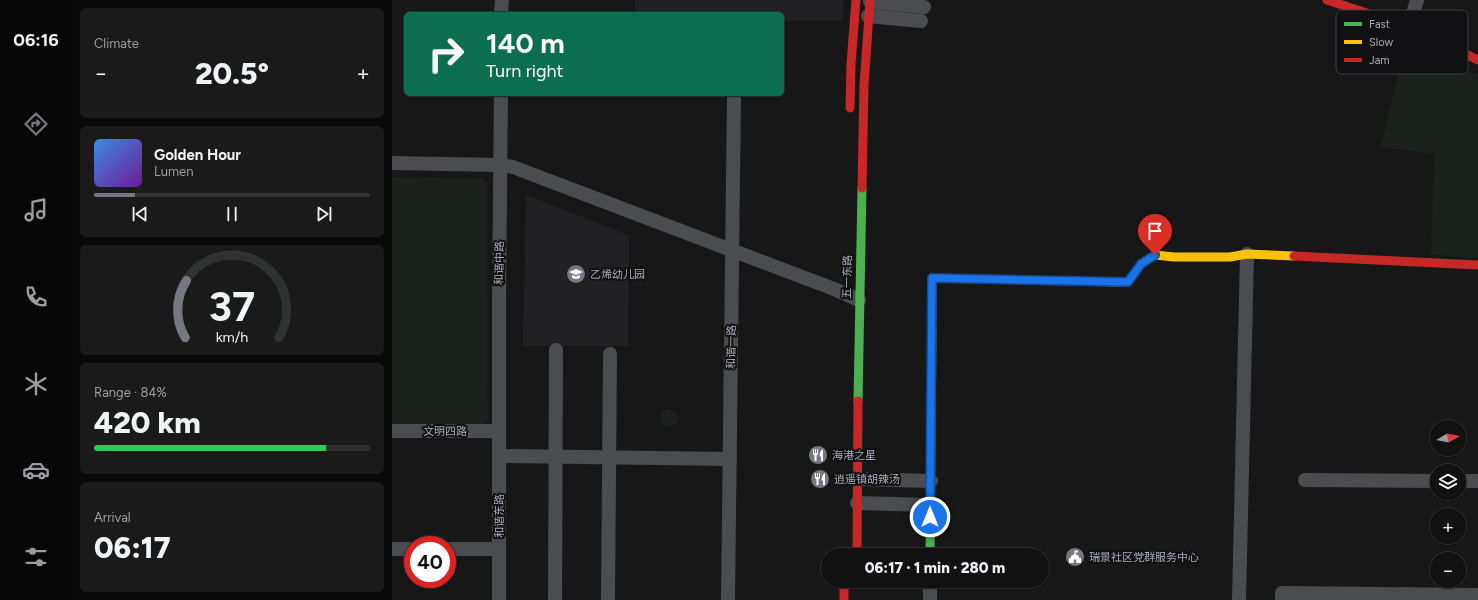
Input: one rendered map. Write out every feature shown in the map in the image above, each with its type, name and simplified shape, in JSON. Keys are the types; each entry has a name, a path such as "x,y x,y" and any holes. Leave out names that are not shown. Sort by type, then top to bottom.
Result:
{"street":[{"path":"502,0 502,12"},
{"path":"1327,0 1357,10"},
{"path":"1414,10 1417,0"},
{"path":"850,118 851,64 865,1 922,14 868,16"},
{"name":"五一东路","path":"856,548 857,479 850,296 868,16 865,1"},
{"path":"1468,55 1478,60"},
{"name":"和谐中路","path":"499,432 501,96"},
{"name":"和谐一路","path":"728,600 734,96"},
{"path":"392,163 500,165 513,167 834,288 850,296"},
{"path":"1239,600 1247,254"},
{"path":"930,548 932,278 1128,282 1141,264 1155,255 1174,257 1230,257 1247,254 1478,265"},
{"path":"555,600 556,350"},
{"path":"608,600 610,354"},
{"name":"文明四路","path":"392,431 499,432"},
{"name":"和谐东路","path":"499,432 499,600"},
{"path":"499,456 730,459"},
{"path":"857,479 931,481"},
{"path":"1305,480 1430,481"},
{"path":"1466,481 1478,481"},
{"path":"856,503 930,505"},
{"path":"392,549 404,549"},
{"path":"456,549 499,550"},
{"path":"844,588 844,600"},
{"path":"930,588 930,600"},
{"path":"1282,600 1282,593 1478,595"}],"shaded area":[{"path":"635,0 844,0 842,21 784,21 784,12 635,12"},
{"path":"1468,70 1478,75 1478,258 1431,255 1434,154 1381,147 1398,74 1468,74"},
{"path":"392,177 482,178 487,182 488,420 480,425 392,425"},
{"name":"乙烯幼儿园","path":"526,195 629,235 628,346 523,346"},
{"path":"665,409 673,409 678,414 676,425 673,427 665,427 660,422 660,414"}],"traffic: fast":[{"path":"858,401 862,188"},
{"path":"930,548 932,332"}],"traffic: slow":[{"path":"1111,282 1128,282 1141,264 1155,255 1174,257 1230,257 1247,254 1294,256"}],"traffic: jam":[{"path":"850,108 851,64 856,0"},
{"path":"862,188 864,85 870,0"},
{"path":"1327,0 1357,10"},
{"path":"1468,55 1478,60"},
{"path":"1294,256 1478,265"},
{"path":"932,332 932,278 1111,282"},
{"path":"857,548 858,401"},
{"path":"844,588 844,600"}],"place":[{"name":"乙烯幼儿园","path":"576,274"},
{"name":"海港之星","path":"818,455"},
{"name":"逍遥镇胡辣汤","path":"820,479"},
{"name":"瑞景社区党群服务中心","path":"1075,557"}],"route":[{"path":"930,517 932,278 1128,282 1141,264 1155,255"}]}
